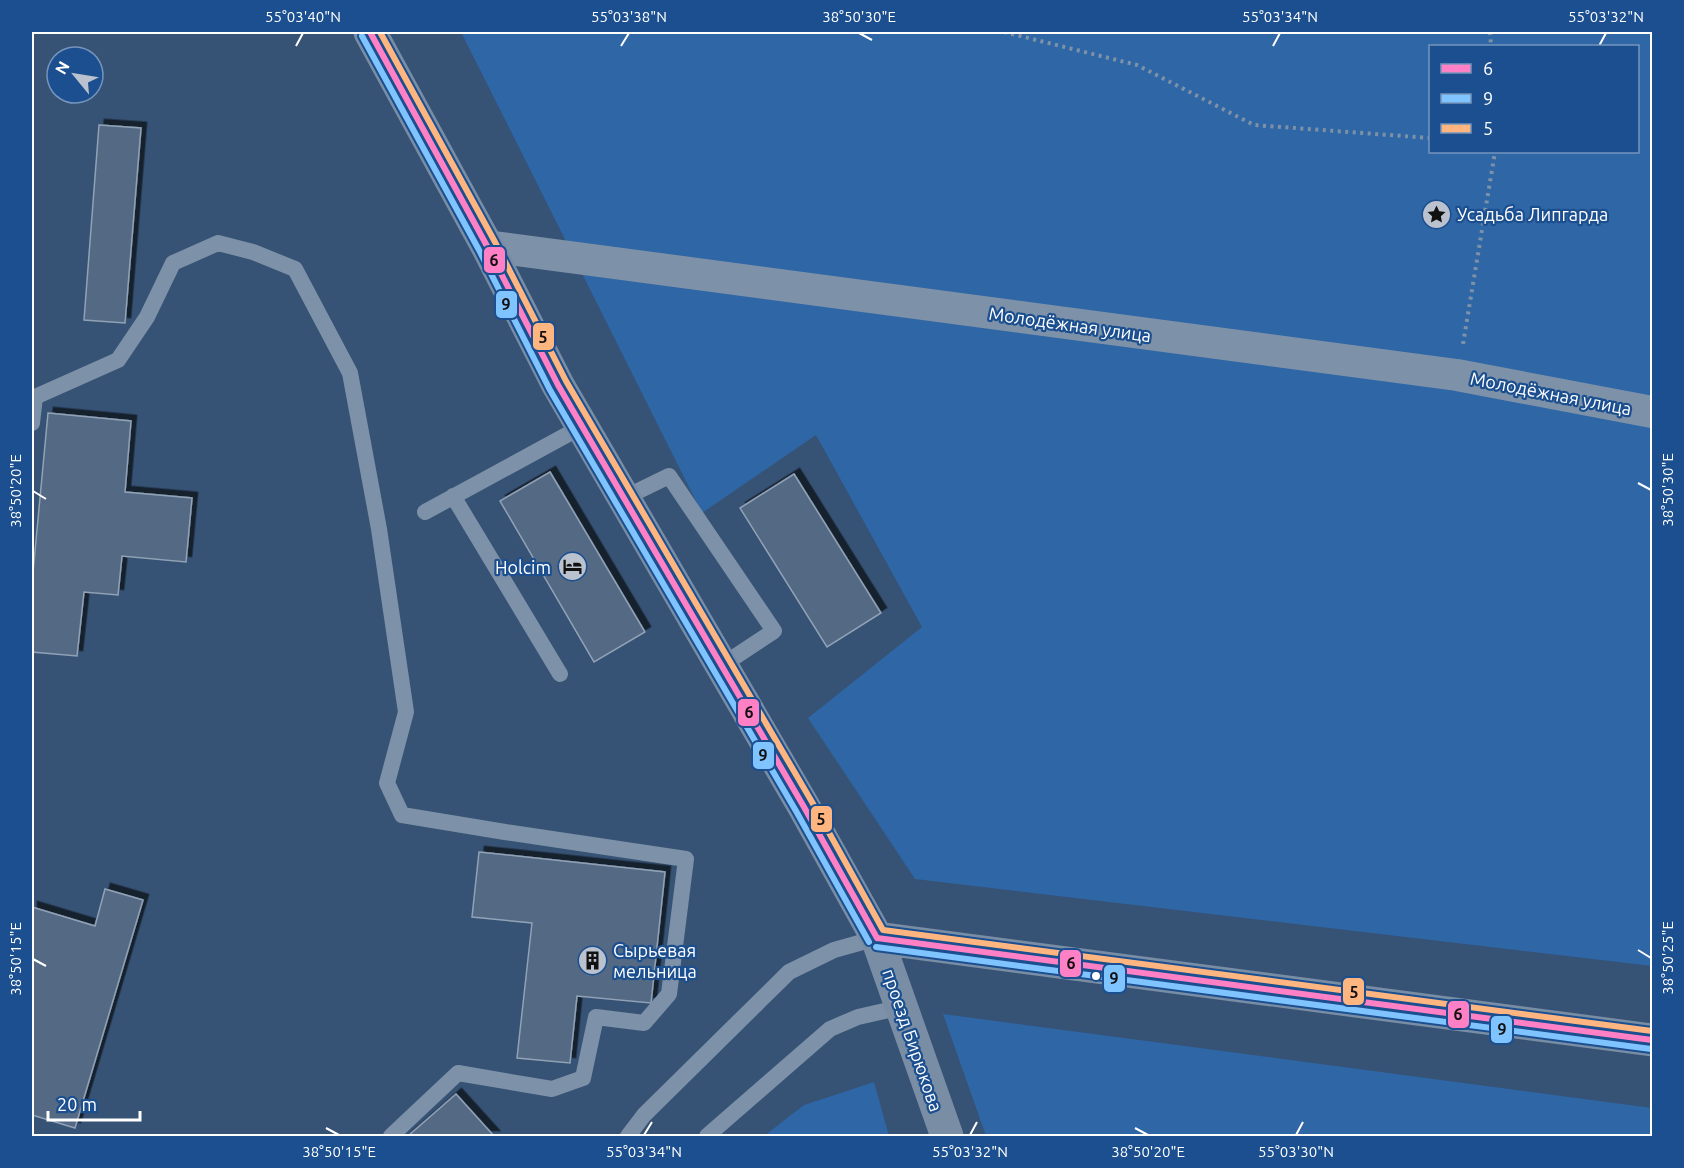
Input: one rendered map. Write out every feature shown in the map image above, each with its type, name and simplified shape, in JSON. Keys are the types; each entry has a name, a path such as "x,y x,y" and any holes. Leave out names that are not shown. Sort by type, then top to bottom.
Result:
{"street":[{"name":"проезд Бирюкова","path":"370,32 487,246 558,385 804,807 877,938 947,1137"},
{"name":"Молодёжная улица","path":"487,246 1457,375 1653,412"},
{"path":"877,938 1653,1040"}],"lane":[{"path":"32,423 35,397 118,360 147,317 173,263 219,243 253,252 295,269 350,373 379,529 406,712 387,783 402,814 686,859 669,994 644,1023 597,1017 583,1078 552,1089 458,1073 391,1137"},
{"path":"424,512 583,426"},
{"path":"624,498 669,476 774,631 721,666"},
{"path":"453,496 560,674"},
{"path":"628,1137 644,1115 789,972 834,950 877,938"},
{"path":"707,1137 830,1029 858,1017 902,1007"}],"path":[{"path":"1004,32 1137,65 1254,124 1429,138"},
{"path":"1457,375 1495,153"}],"shaded area":[{"path":"461,32 1652,32 1652,966 915,879 808,718 922,627 816,435 702,513"},
{"path":"943,1014 1652,1108 1652,1136 986,1136"},
{"path":"874,1082 889,1136 764,1136 804,1105"}],"building":[{"path":"99,125 141,128 125,323 84,320"},
{"path":"48,413 131,421 125,492 192,498 186,562 122,556 118,595 84,592 77,656 32,652 32,583"},
{"name":"Holcim","path":"550,472 645,632 594,662 500,501"},
{"path":"794,474 881,613 827,647 740,508"},
{"name":"Сырьевая мельница","path":"479,852 665,872 651,1003 577,996 570,1063 517,1058 532,923 472,917"},
{"path":"105,889 143,900 75,1128 32,1115 32,907 95,926"},
{"path":"456,1094 494,1136 408,1136"}],"transit line":[{"name":"6","path":"370,32 487,246 558,385 804,807 877,938"},
{"name":"5","path":"380,32 495,242 566,381 812,802 883,930 1652,1031"},
{"name":"9","path":"362,36 479,250 550,390 796,811 869,942"},
{"name":"6","path":"877,938 1652,1040"},
{"name":"9","path":"876,947 1651,1049"}],"place":[{"name":"Усадьба Липгарда","path":"1436,214"},
{"name":"Holcim","path":"572,567"},
{"name":"Сырьевая мельница","path":"592,960"}]}
